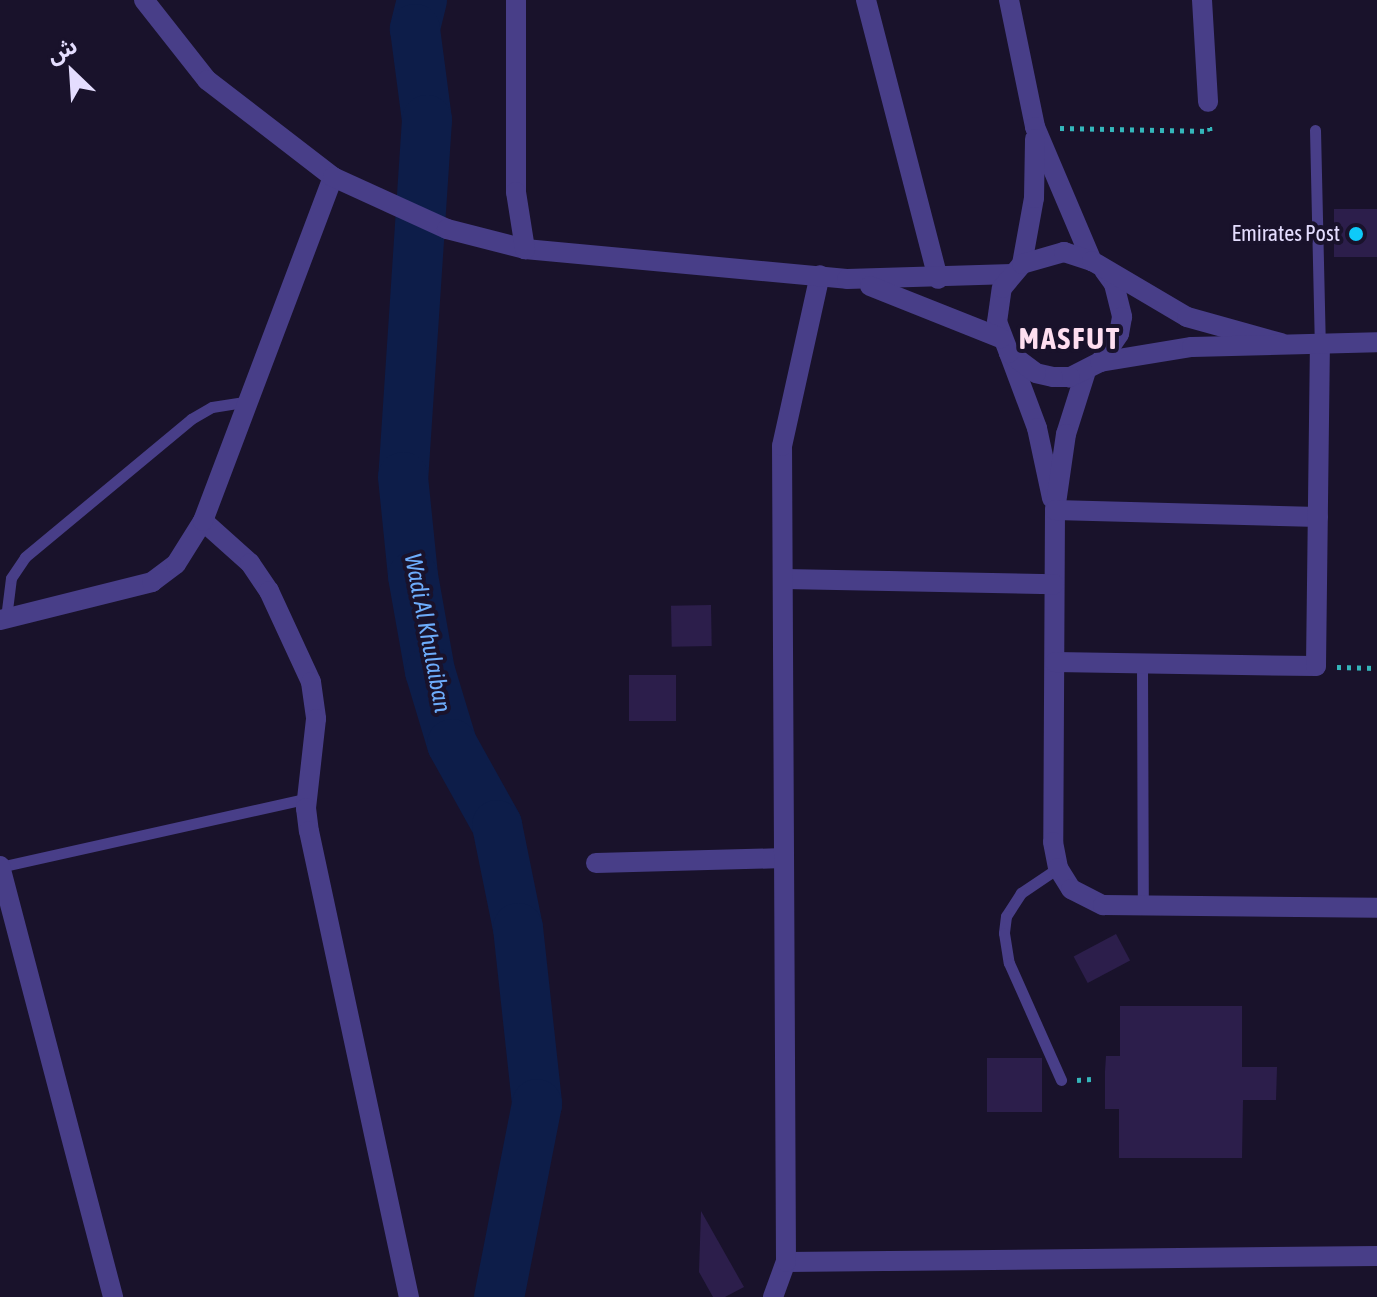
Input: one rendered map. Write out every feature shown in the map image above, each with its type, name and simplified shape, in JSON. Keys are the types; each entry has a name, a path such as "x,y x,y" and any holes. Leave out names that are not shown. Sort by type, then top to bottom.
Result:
{"street":[{"path":"144,0 207,80 333,177 447,229 525,249 847,279 938,279 1017,269 1064,252 1098,266 1187,317 1281,343"},
{"path":"516,0 516,192 525,249"},
{"path":"866,0 938,279"},
{"path":"1009,0 1035,127 1034,198 1017,269 997,305 1005,346 1037,428 1055,510"},
{"path":"1202,0 1208,102"},
{"path":"1035,127 1098,266 1114,284 1122,317 1112,349 1093,367 1068,423 1055,510 1053,842 1058,868 1071,889 1103,905 1377,908"},
{"path":"3,619 152,582 176,564 203,521 333,177"},
{"path":"773,1297 786,1262 782,446 820,275"},
{"path":"847,279 926,304 1005,346 1029,369 1053,377 1161,349 1377,342"},
{"path":"1055,662 1316,666 1320,343"},
{"path":"1055,510 1318,517"},
{"path":"203,521 250,563 269,591 311,682 316,719 308,798 309,831 409,1297"},
{"path":"784,579 1054,584"},
{"path":"596,863 783,858"},
{"path":"0,867 113,1297"},
{"path":"786,1262 1377,1256"}],"lane":[{"path":"1315,130 1320,343"},
{"path":"3,619 11,578 25,557 191,419 212,407 248,401"},
{"path":"1142,665 1143,905"},
{"path":"0,867 308,798"},
{"path":"1058,868 1021,893 1006,916 1004,933 1009,963 1061,1080"}],"path":[{"path":"1035,127 1210,131 1208,102"},
{"path":"1316,666 1377,668"}],"building":[{"name":"Emirates Post","path":"1334,209 1377,209 1377,257 1334,257"},
{"path":"711,605 712,646 672,647 671,606"},
{"path":"629,675 676,675 676,721 629,721"},
{"path":"1116,934 1130,960 1088,983 1074,957"},
{"path":"1120,1006 1242,1006 1242,1067 1277,1067 1276,1100 1243,1100 1242,1158 1119,1158 1119,1109 1105,1109 1105,1071 1106,1056 1120,1056"},
{"path":"987,1058 1042,1058 1042,1112 987,1112"},
{"path":"701,1211 744,1287 725,1297 713,1297 699,1272"}],"waterway":[{"name":"Wadi Al Khulaiban","path":"422,0 415,29 427,120 403,477 413,576 430,671 452,744 497,825 518,928 537,1104 499,1297"}],"place":[{"name":"Emirates Post","path":"1356,234"}],"district":[{"name":"MASFUT","path":"1070,338"}]}
